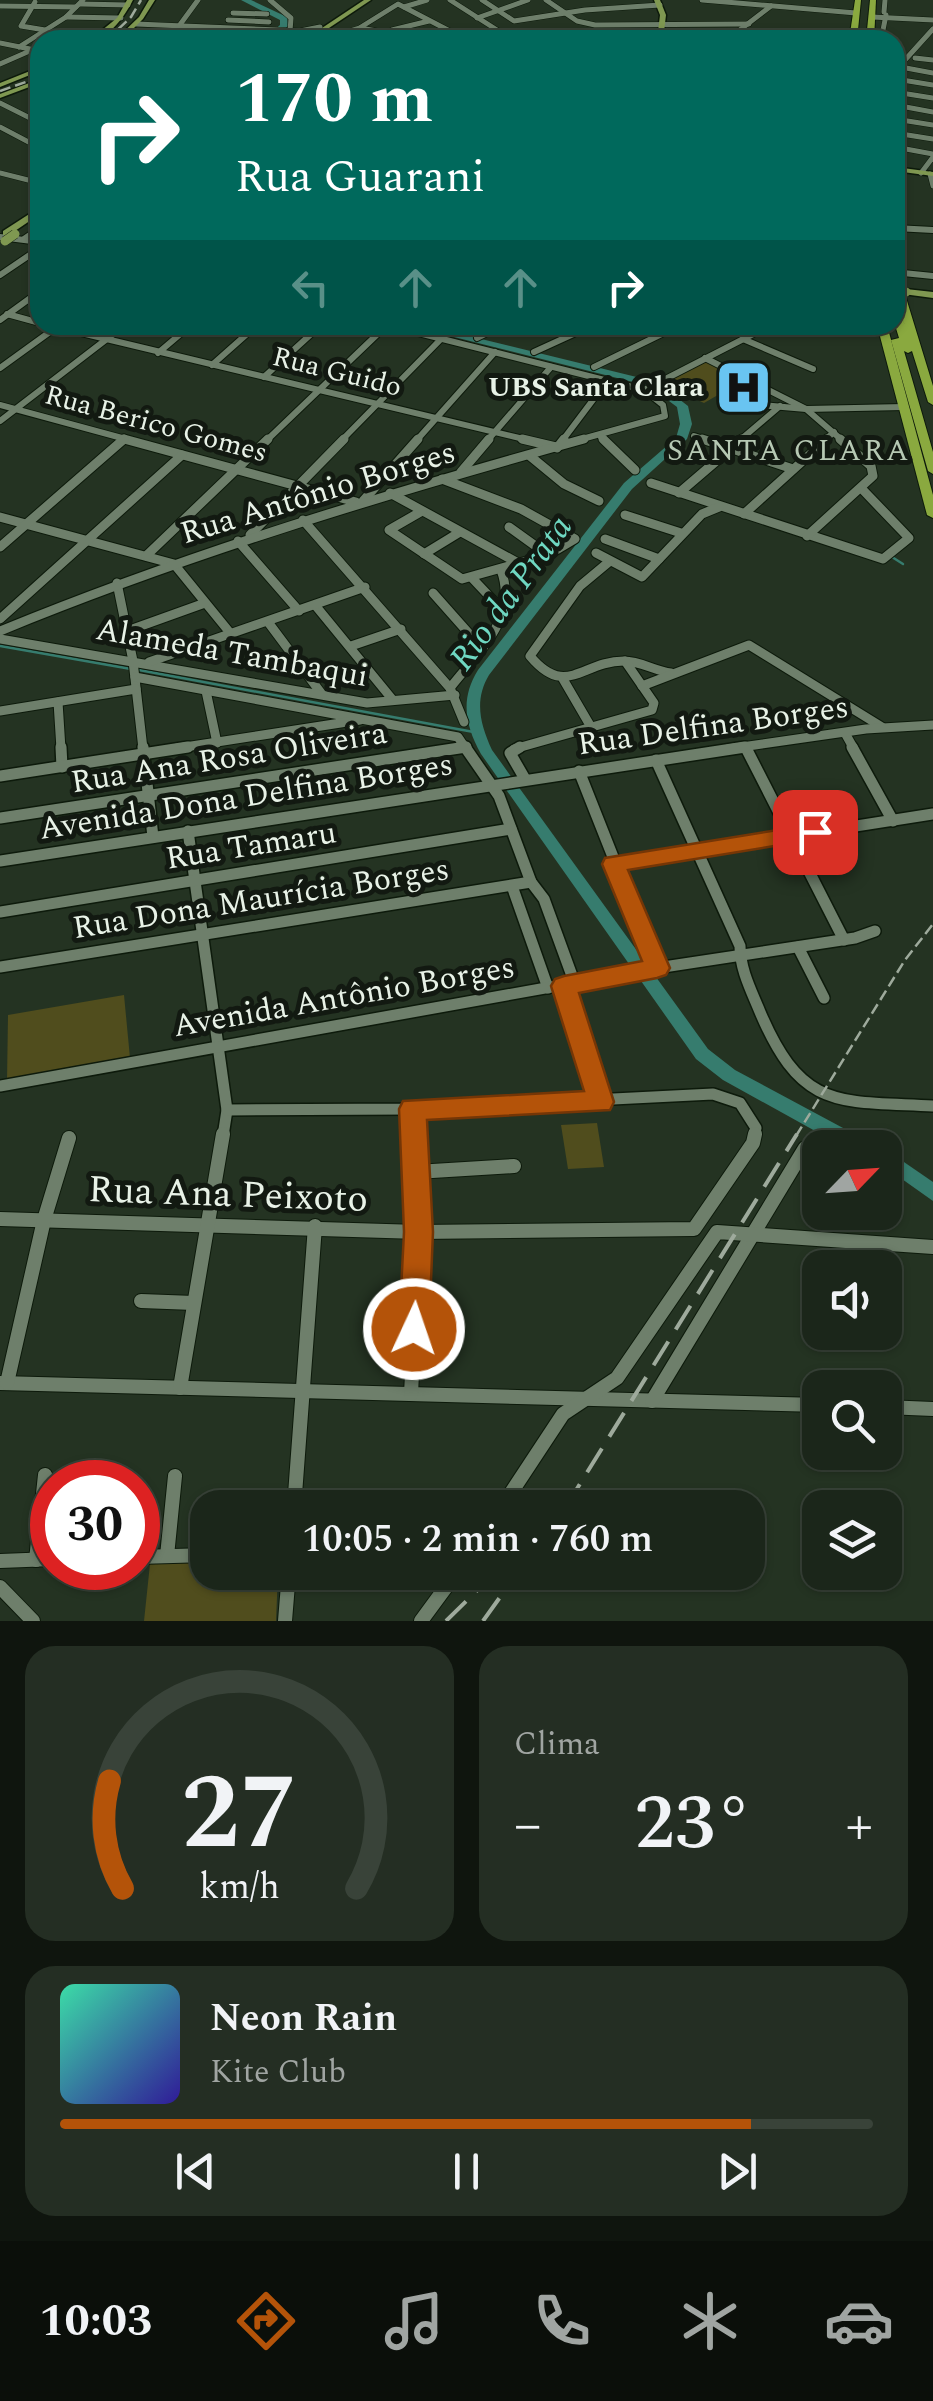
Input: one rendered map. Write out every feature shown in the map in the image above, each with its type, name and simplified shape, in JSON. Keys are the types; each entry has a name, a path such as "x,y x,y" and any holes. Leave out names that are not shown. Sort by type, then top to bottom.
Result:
{"highway":[{"path":"855,30 858,0"},
{"path":"905,303 926,357 932,395"},
{"path":"885,335 933,515"},
{"path":"895,335 933,471"},
{"path":"902,335 933,438"}],"main road":[{"path":"129,30 152,0"},
{"path":"319,30 360,0"},
{"path":"320,30 368,0"},
{"path":"106,30 122,18 129,2"},
{"path":"658,2 661,30"},
{"path":"0,85 30,73"},
{"path":"0,100 30,88"},
{"path":"4,238 30,221"},
{"path":"905,292 933,295"},
{"path":"881,335 888,344"}],"street":[{"path":"180,26 198,0"},
{"path":"270,0 292,21 288,30"},
{"path":"281,8 294,0"},
{"path":"404,7 427,0"},
{"path":"450,0 501,30"},
{"path":"482,0 514,21 658,2"},
{"path":"546,0 577,21 610,26 748,24"},
{"path":"702,0 856,13"},
{"path":"883,30 885,0"},
{"path":"477,18 522,1 542,16"},
{"path":"2,6 129,2"},
{"path":"34,3 21,26 46,30 80,4"},
{"path":"224,28 239,3"},
{"path":"556,6 601,3"},
{"path":"740,30 771,3"},
{"path":"361,27 396,4 448,30"},
{"path":"871,6 885,14 933,20"},
{"path":"228,20 268,18 232,13"},
{"path":"66,17 122,18"},
{"path":"336,30 388,30 430,21"},
{"path":"573,30 577,21"},
{"path":"136,24 276,30"},
{"path":"724,24 726,30"},
{"path":"905,62 933,30"},
{"path":"19,47 30,40"},
{"path":"0,43 30,49"},
{"path":"924,47 933,48"},
{"path":"0,64 30,52"},
{"path":"916,58 933,60"},
{"path":"905,69 933,72"},
{"path":"905,80 933,85"},
{"path":"905,94 933,98"},
{"path":"0,100 30,116"},
{"path":"905,107 933,112"},
{"path":"905,120 933,125"},
{"path":"0,127 30,143"},
{"path":"905,135 933,139"},
{"path":"905,149 933,155 928,174 933,186"},
{"path":"0,181 4,175 30,181"},
{"path":"905,229 933,230"},
{"path":"24,239 30,235"},
{"path":"4,238 30,241"},
{"path":"0,275 30,252"},
{"path":"905,273 933,276"},
{"path":"910,292 919,290 916,275"},
{"path":"2,316 30,298"},
{"path":"2,316 30,321"},
{"path":"0,368 42,335"},
{"name":"Rua Guido","path":"87,335 557,448"},
{"path":"0,422 112,335"},
{"path":"158,352 179,335"},
{"path":"212,366 246,335"},
{"path":"264,377 310,335"},
{"path":"146,556 377,335"},
{"path":"431,335 647,389 749,335"},
{"path":"476,338 482,335"},
{"path":"534,352 571,335"},
{"path":"594,367 660,335"},
{"path":"299,611 243,540 441,339"},
{"path":"744,339 813,369"},
{"path":"360,502 495,352"},
{"path":"705,358 806,409 871,466 872,479 811,537"},
{"path":"460,474 551,367"},
{"path":"557,448 608,380"},
{"name":"Rua Antônio Borges","path":"0,631 117,584 303,520 657,421 665,416 666,409 647,389"},
{"path":"679,493 789,399"},
{"path":"738,403 806,409 904,407"},
{"name":"Rua Berico Gomes","path":"0,405 360,502"},
{"path":"744,514 834,432"},
{"path":"694,436 793,469"},
{"path":"601,437 635,470"},
{"path":"0,547 124,439"},
{"path":"0,618 182,455"},
{"path":"530,456 564,484 599,501"},
{"path":"422,511 390,531 456,577 474,579 548,555 575,539 509,503 441,479"},
{"path":"651,483 879,560 909,538 862,490"},
{"path":"390,493 520,564"},
{"path":"596,552 641,577 704,511 722,506"},
{"path":"625,516 681,533"},
{"path":"0,517 174,564 230,634"},
{"path":"303,520 453,692 464,722"},
{"path":"509,528 548,555"},
{"path":"424,554 460,532"},
{"path":"605,539 658,559"},
{"path":"610,561 580,586 530,656 543,671 563,678 624,661 671,673"},
{"path":"453,692 505,613 510,586 501,570"},
{"path":"474,579 505,613"},
{"path":"117,584 134,673 154,837"},
{"path":"147,663 365,587"},
{"path":"433,593 480,646"},
{"path":"127,630 205,603"},
{"path":"316,605 392,699"},
{"path":"268,622 322,694"},
{"path":"350,646 401,629"},
{"name":"Alameda Tambaqui","path":"0,639 134,673 147,663 368,703 453,692"},
{"path":"642,686 749,645 882,728"},
{"path":"521,780 511,760 510,753 515,748 653,709 654,703 624,661"},
{"path":"0,711 58,702 134,673 206,691 458,737 496,783 530,882 544,899 600,1102 227,1110"},
{"path":"563,678 591,727"},
{"path":"206,691 217,743"},
{"path":"58,702 62,767"},
{"path":"328,712 332,725"},
{"path":"0,776 370,719"},
{"name":"Rua Delfina Borges","path":"496,783 844,732 933,725"},
{"path":"844,732 892,821"},
{"name":"Rua Ana Rosa Oliveira","path":"0,818 466,747"},
{"path":"746,748 844,940"},
{"path":"656,760 740,946 778,1046 800,1081 827,1098 849,1103 933,1106"},
{"path":"578,770 614,864 648,971"},
{"name":"Avenida Dona Delfina Borges","path":"0,862 496,783"},
{"path":"614,864 933,814"},
{"name":"Rua Tamaru","path":"0,912 511,830"},
{"path":"180,1388 227,1110 188,832"},
{"name":"Rua Dona Maurícia Borges","path":"0,967 530,882"},
{"path":"512,886 548,988"},
{"name":"Avenida Antônio Borges","path":"0,1086 740,954 844,940 875,931"},
{"path":"798,948 824,998"},
{"name":"Rua Ana Peixoto","path":"0,1219 419,1232 694,1230 755,1136 756,1128 744,1108 723,1094 600,1102"},
{"path":"411,1394 419,1232 413,1109"},
{"path":"69,1138 44,1220 4,1383 802,1405"},
{"path":"652,1401 802,1153"},
{"path":"416,1172 514,1166"},
{"path":"295,1490 315,1226"},
{"path":"513,1490 563,1414 617,1378 718,1232 933,1247"},
{"path":"142,1301 194,1302"},
{"path":"902,1407 933,1408"},
{"path":"167,1556 175,1476"},
{"path":"160,1556 190,1555"},
{"path":"0,1561 30,1560"},
{"path":"0,1587 33,1621"},
{"path":"285,1621 288,1590"},
{"path":"421,1621 444,1590"}],"shaded area":[{"path":"706,362 744,380 704,403 664,384"},
{"path":"124,995 130,1058 7,1082 8,1015"},
{"path":"597,1123 604,1167 568,1169 561,1125"},
{"path":"190,1563 190,1590 277,1590 276,1621 144,1621 147,1590 160,1590 160,1564"}],"waterway":[{"name":"Rio da Prata","path":"245,0 284,19 279,30"},
{"name":"Rio da Prata","path":"452,335 653,384 682,406 686,424 681,439 628,486 483,673 472,702 474,721 486,751 702,1054 729,1075 829,1130"},
{"path":"892,557 903,564"},
{"path":"0,646 131,669"},
{"path":"139,670 479,733"},
{"name":"Rio da Prata","path":"902,1170 933,1193"}],"railway":[{"path":"117,30 141,0"},
{"path":"0,91 30,80"},
{"path":"796,1136 905,960 933,924"},
{"path":"576,1490 797,1134"},
{"path":"446,1621 478,1590"},
{"path":"483,1621 505,1590"}],"place":[{"name":"UBS Santa Clara","path":"743,387"}],"district":[{"name":"SANTA CLARA","path":"789,451"}],"route":[{"path":"414,1329 419,1232 413,1109 600,1102 564,986 657,968 614,864 815,832"}]}
